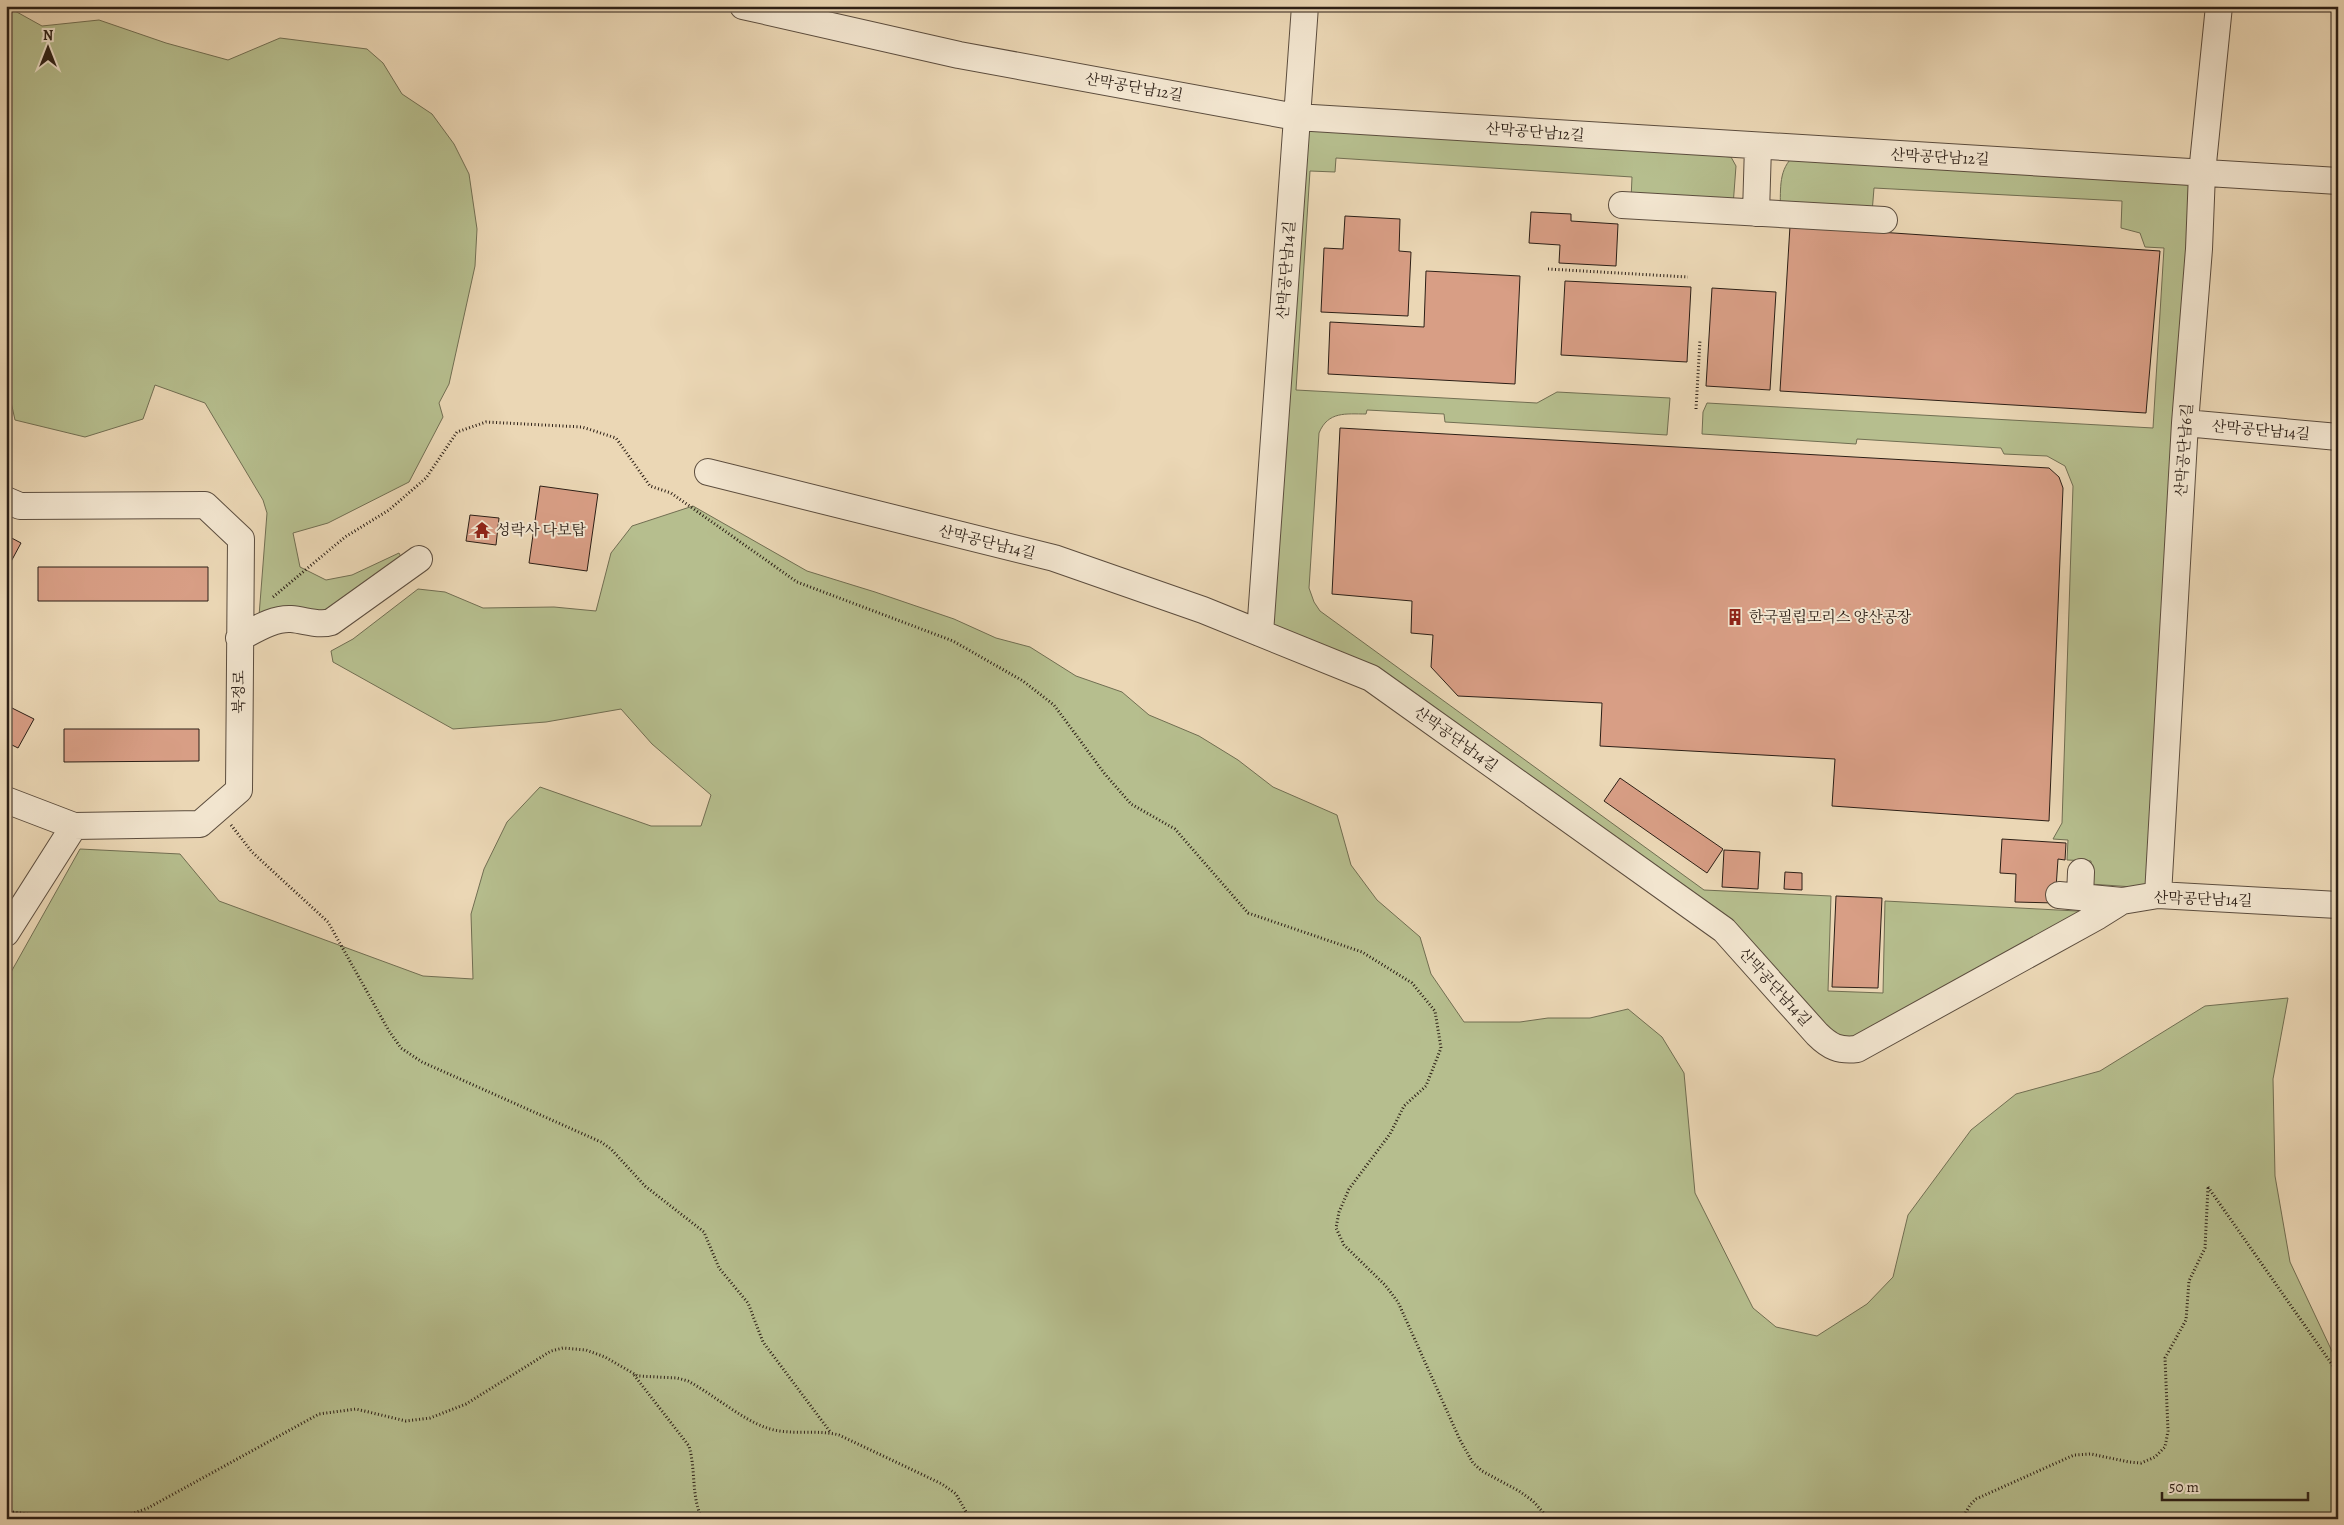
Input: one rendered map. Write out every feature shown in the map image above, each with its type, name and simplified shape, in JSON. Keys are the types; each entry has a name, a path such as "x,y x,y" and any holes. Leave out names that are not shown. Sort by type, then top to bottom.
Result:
{"street":[{"name":"산막공단남12길","path":"743,6 959,55 1296,117 2338,181"},
{"name":"산막공단남14길","path":"1260,633 1305,6"},
{"name":"산막공단남6길","path":"2158,895 2185,423 2199,249 2202,173 2219,6"},
{"path":"1756,212 1758,146"},
{"path":"1622,205 1884,220"},
{"name":"산막공단남14길","path":"2185,423 2338,437"},
{"name":"산막공단남14길","path":"708,472 1054,558 1203,610 1371,678 1724,930 1817,1034 1835,1048 1845,1051 1857,1050 2122,901 2158,895 2338,905"},
{"name":"북정로","path":"6,500 20,506 205,506 241,539 239,790 200,824 74,826"},
{"path":"239,638 271,622 282,620 320,624 331,622 419,559"},
{"path":"6,800 74,826 6,933"},
{"path":"2074,888 2122,901"}],"path":[{"path":"1548,269 1688,278"},
{"path":"1696,410 1700,340"},
{"path":"269,600 345,537 388,510 426,478 457,432 486,422 582,427 616,438 650,486 671,493 797,582 953,641 1023,681 1054,705 1104,773 1131,804 1175,829 1248,913 1362,952 1412,983 1435,1011 1441,1048 1426,1086 1404,1106 1390,1134 1349,1189 1339,1212 1336,1228 1344,1245 1385,1285 1398,1302 1460,1440 1473,1463 1482,1471 1520,1491 1533,1501 1549,1519"},
{"path":"219,808 252,852 328,922 401,1048 422,1062 601,1142 612,1149 645,1186 704,1232 719,1268 748,1304 763,1342 831,1433"},
{"path":"1962,1519 1976,1499 2074,1455 2091,1454 2141,1463 2155,1457 2165,1447 2168,1431 2165,1358 2186,1320 2189,1281 2205,1248 2208,1187 2338,1373"},
{"path":"118,1519 148,1508 319,1414 356,1409 406,1421 430,1418 466,1404 551,1352 563,1348 586,1350 605,1357 638,1376 677,1378 688,1381 768,1429 831,1433 942,1484 956,1494 970,1519"},
{"path":"632,1372 689,1446 692,1458 695,1495 702,1519"},
{"path":"6,1511 59,1519"}],"green space":[{"path":"6,6 42,26 99,20 166,43 228,60 280,38 367,49 383,63 402,94 432,114 454,144 469,174 477,229 475,266 449,384 439,403 443,417 409,482 328,523 293,533 300,567 326,580 352,575 399,553 402,559 334,614 259,616 267,513 263,500 205,403 155,385 143,419 85,437 15,420 6,379"},
{"path":"1296,117 1731,157 1736,166 1733,206 1631,200 1632,177 1336,158 1335,172 1310,171 1296,390 1537,403 1557,392 1670,398 1667,435 1445,422 1444,414 1367,410 1366,414 1345,414 1333,417 1327,421 1319,433 1309,588 1314,602 1320,611 1704,890 1831,896 1828,991 1883,993 1885,901 2096,912 1845,1051 1724,930 1371,678 1260,633"},
{"path":"1795,155 2202,173 2148,888 2090,884 2091,861 2067,860 2068,840 2053,839 2062,823 2073,486 2065,466 2047,456 2004,454 2001,448 1857,439 1856,444 1702,434 1703,412 1707,403 2153,428 2164,248 2145,247 2140,233 2121,228 2122,201 1874,188 1872,213 1780,209 1783,173"},
{"path":"693,506 807,571 954,619 996,638 1030,647 1076,676 1122,692 1149,715 1199,736 1238,760 1273,787 1337,815 1351,865 1377,900 1420,937 1431,974 1464,1022 1520,1022 1548,1018 1590,1018 1628,1009 1662,1037 1684,1073 1695,1193 1753,1308 1776,1327 1817,1336 1867,1304 1893,1277 1908,1215 1971,1130 2016,1094 2100,1071 2205,1006 2288,998 2273,1079 2275,1176 2290,1262 2338,1364 2338,1519 6,1519 6,981 80,849 180,854 219,901 423,976 473,979 471,914 484,869 507,822 540,787 651,826 701,826 711,795 652,744 621,709 546,722 453,729 333,662 331,651 353,639 418,589 445,592 483,608 554,607 596,611 611,553 632,526"}],"building":[{"path":"1531,212 1571,214 1571,221 1618,224 1616,266 1559,263 1560,245 1529,243"},
{"path":"1345,216 1400,219 1399,251 1411,252 1408,316 1321,312 1324,248 1343,249"},
{"path":"1790,226 2160,251 2146,413 1780,391"},
{"path":"1426,271 1520,276 1515,384 1328,374 1330,322 1424,327"},
{"path":"1565,281 1691,287 1687,362 1561,355"},
{"path":"1712,288 1776,292 1770,390 1706,386"},
{"name":"한국필립모리스 양산공장","path":"1340,428 2049,468 2059,477 2063,488 2049,821 1832,806 1835,759 1600,746 1602,703 1458,696 1431,667 1433,635 1411,633 1412,601 1332,594"},
{"path":"540,486 598,494 587,571 529,563"},
{"name":"성락사 다보탑","path":"470,515 499,518 496,545 466,541"},
{"path":"6,535 21,543 6,571"},
{"path":"38,567 208,567 208,601 38,601"},
{"path":"6,705 34,719 18,748 6,742"},
{"path":"64,729 199,729 199,761 64,762"},
{"path":"1620,778 1723,849 1707,873 1604,801"},
{"path":"2002,839 2066,843 2065,860 2058,859 2055,903 2015,902 2016,874 2000,873"},
{"path":"1724,850 1760,852 1758,889 1722,887"},
{"path":"1785,872 1802,873 1802,890 1784,889"},
{"path":"1836,896 1882,898 1878,988 1832,987"}],"place":[{"name":"성락사 다보탑","path":"482,530"},
{"name":"한국필립모리스 양산공장","path":"1735,617"}]}
